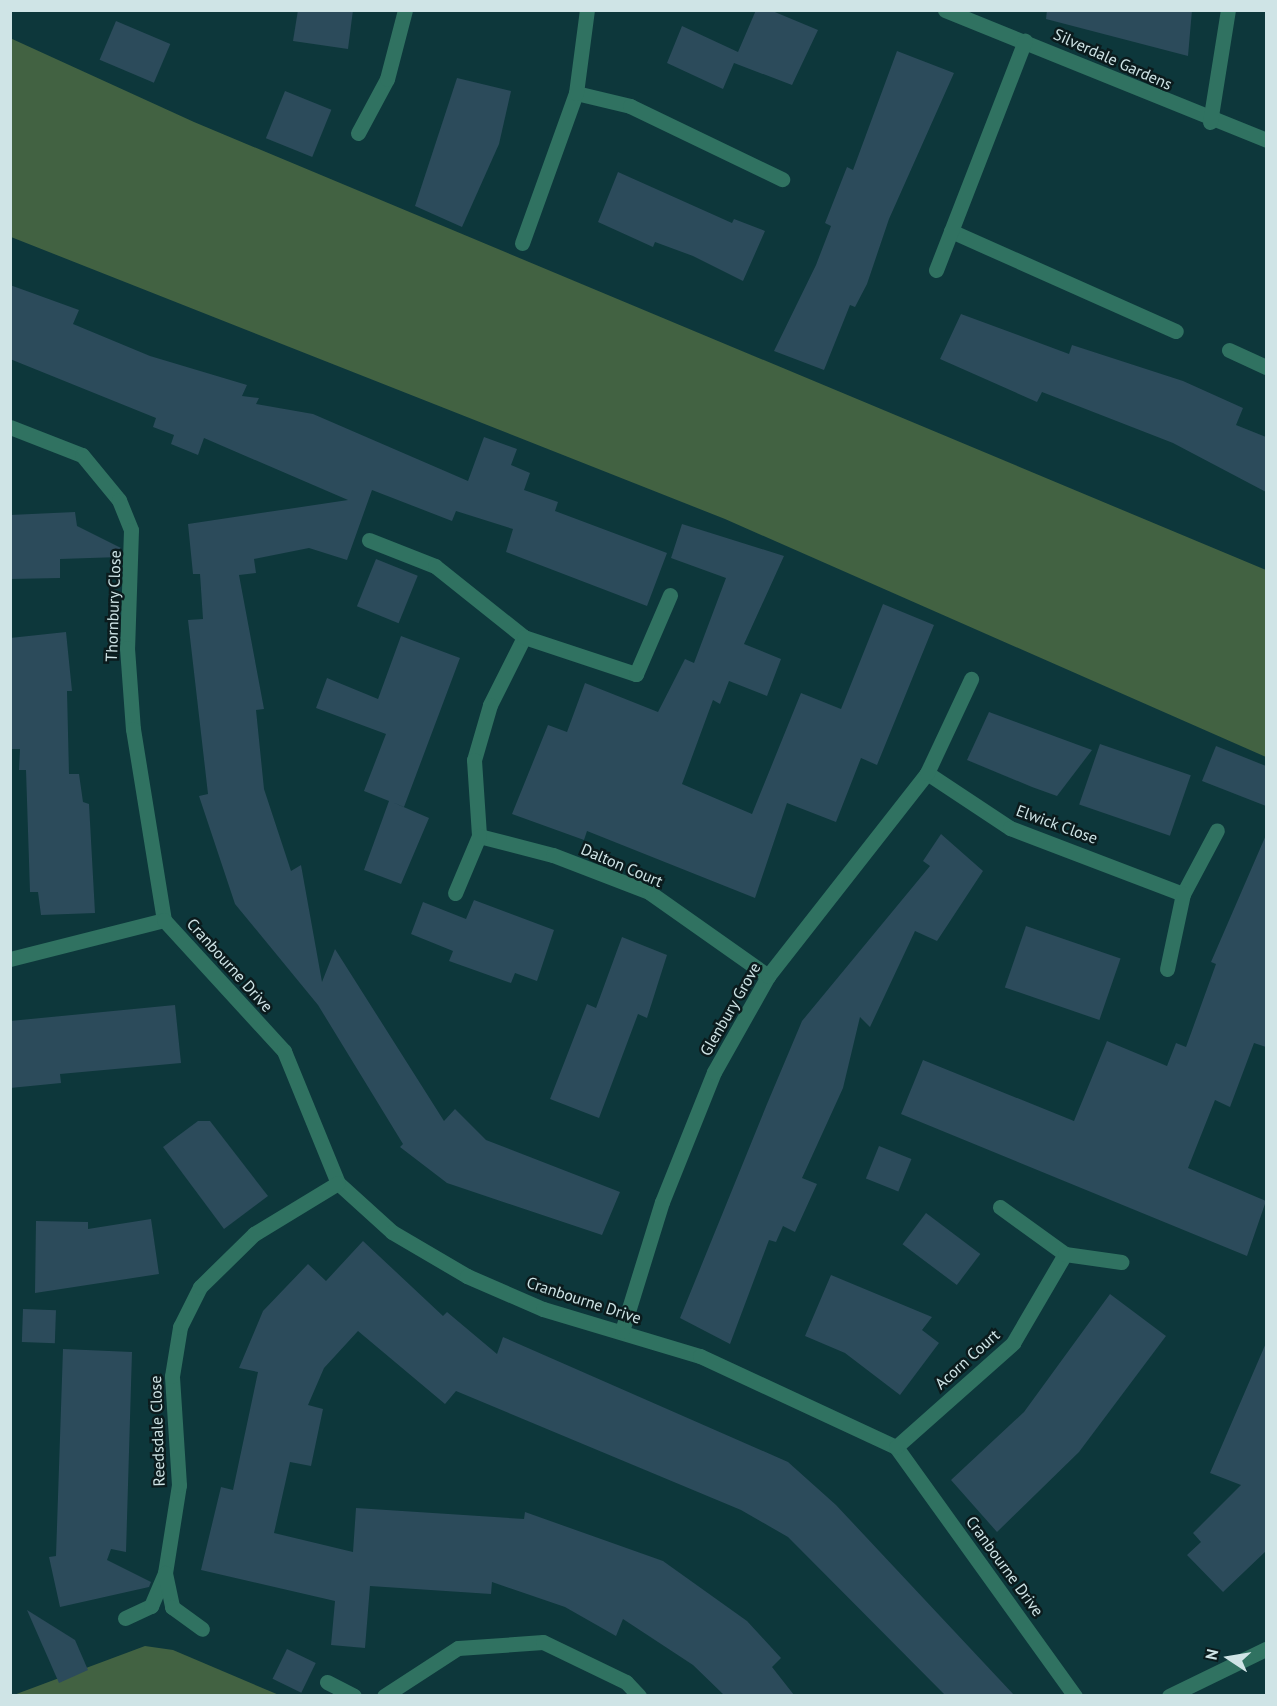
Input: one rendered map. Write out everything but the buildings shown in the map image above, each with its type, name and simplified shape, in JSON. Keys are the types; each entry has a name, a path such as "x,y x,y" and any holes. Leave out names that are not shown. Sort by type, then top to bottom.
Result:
{"street":[{"path":"358,133 387,79 405,10"},
{"path":"522,243 547,181 576,93 587,10"},
{"name":"Silverdale Gardens","path":"945,10 1025,41 1210,122 1266,140"},
{"path":"1210,122 1228,10"},
{"path":"936,270 1025,41"},
{"path":"576,93 630,106 695,134 782,179"},
{"path":"951,231 1176,331"},
{"path":"1229,350 1266,367"},
{"name":"Thornbury Close","path":"10,427 82,455 119,500 131,531 127,648 133,729 164,920"},
{"path":"369,540 435,567 524,637 636,674 670,595"},
{"path":"455,893 479,836 474,760 490,705 524,637"},
{"name":"Glenbury Grove","path":"622,1331 662,1202 714,1072 768,975 927,773 972,679"},
{"name":"Elwick Close","path":"927,773 1010,828 1183,894"},
{"path":"1167,969 1183,894 1217,830"},
{"name":"Dalton Court","path":"479,836 553,855 649,892 768,975"},
{"name":"Cranbourne Drive","path":"10,959 164,920 284,1051 338,1183 392,1232 467,1276 543,1309 700,1356 896,1447 1075,1695"},
{"name":"Reedsdale Close","path":"125,1618 151,1606 165,1573 179,1485 172,1376 180,1327 200,1287 254,1234 338,1183"},
{"path":"1000,1207 1065,1254 1121,1263"},
{"name":"Acorn Court","path":"896,1447 1013,1343 1065,1254"},
{"name":"Reedsdale Close","path":"165,1573 172,1607 202,1629"},
{"path":"384,1695 458,1648 543,1642 627,1682 639,1695"},
{"path":"1169,1695 1266,1649"},
{"path":"327,1682 354,1695"}],"green space":[{"path":"10,38 194,122 1266,570 1266,757 725,519 11,237"},
{"path":"145,1646 173,1650 279,1695 11,1696"}]}
